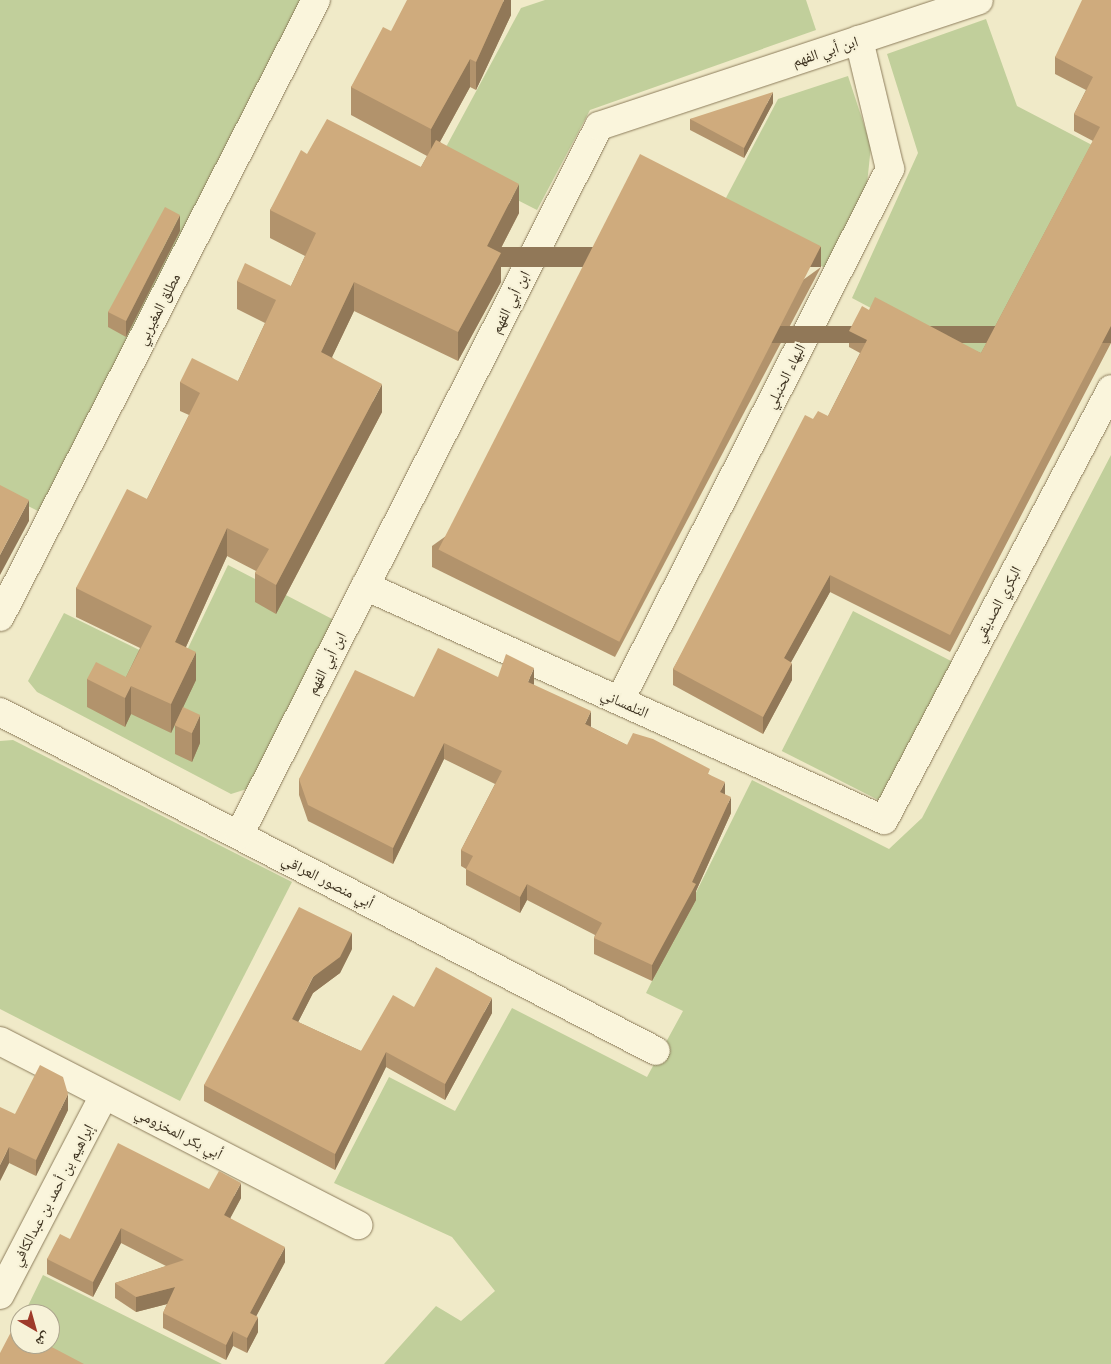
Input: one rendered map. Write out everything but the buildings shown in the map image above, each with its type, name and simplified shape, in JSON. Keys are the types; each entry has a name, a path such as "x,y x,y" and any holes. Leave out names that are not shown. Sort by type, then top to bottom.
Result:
{"street":[{"name":"مطلق المغيربي","path":"0,617 316,0"},
{"name":"ابن أبي الفهم","path":"239,835 599,126 979,0"},
{"name":"البهاء الحنبلي","path":"620,700 890,169 859,40"},
{"name":"البكري الصديقي","path":"884,820 1111,389"},
{"name":"التلمساني","path":"365,586 884,820"},
{"name":"أبي منصور العراقي","path":"0,712 656,1051"},
{"name":"أبي بكر المخزومي","path":"0,1041 358,1224"},
{"name":"إبراهيم بن أحمد بن عبدالكافي","path":"0,1295 104,1095"}],"green space":[{"path":"0,0 309,0 44,514 0,492"},
{"path":"545,0 806,0 816,30 590,110 537,210 439,160 521,8"},
{"path":"986,19 1017,106 1092,145 978,365 852,298 918,153 887,54"},
{"path":"848,76 871,146 867,184 825,268 718,213 778,99"},
{"path":"1111,455 1111,1364 384,1364 436,1306 461,1321 495,1291 452,1237 334,1183 389,1077 455,1111 512,1008 647,1077 683,1011 646,993 752,780 889,849 922,818"},
{"path":"228,565 336,621 250,788 231,794 37,692 28,681 64,613 178,669"},
{"path":"853,611 960,665 889,805 782,751"},
{"path":"13,740 292,882 180,1101 0,1009 0,741"},
{"path":"43,1275 222,1364 71,1364 50,1354 60,1354 60,1304 29,1304"}]}
